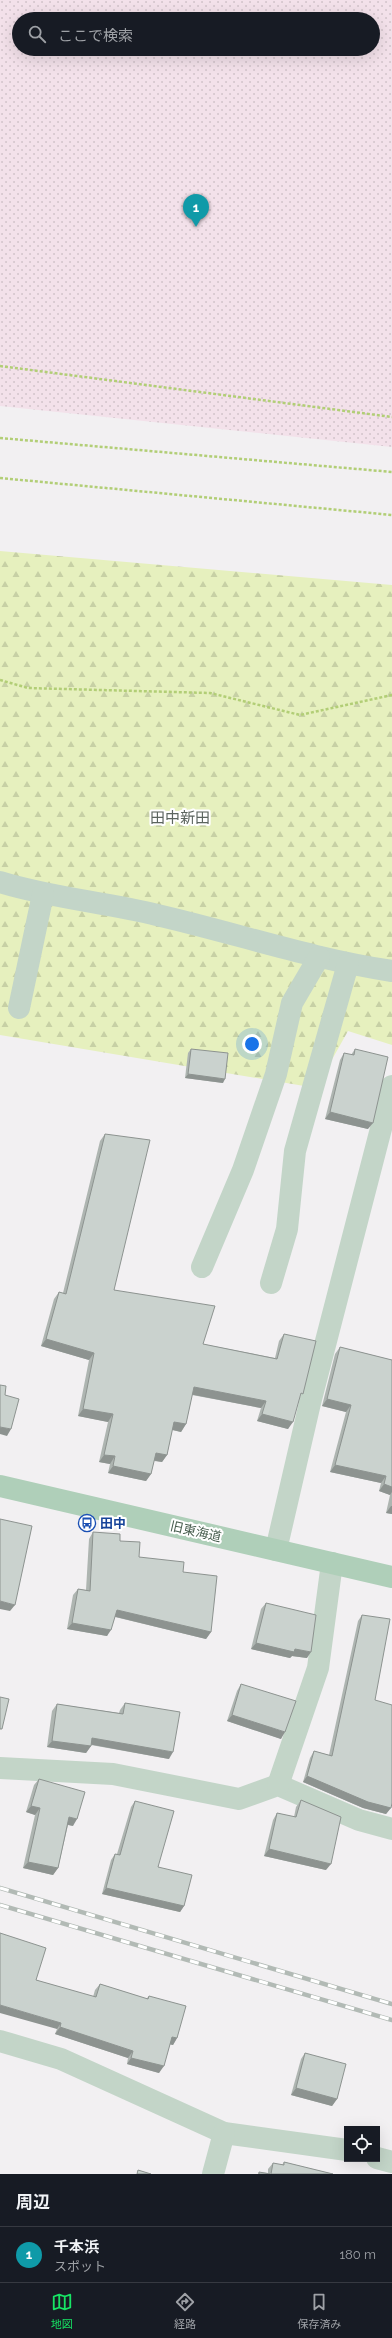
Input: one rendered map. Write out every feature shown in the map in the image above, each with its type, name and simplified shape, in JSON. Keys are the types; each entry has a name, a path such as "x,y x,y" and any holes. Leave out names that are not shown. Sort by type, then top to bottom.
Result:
{"main road":[{"name":"旧東海道","path":"0,1486 392,1577"}],"street":[{"path":"0,882 43,894 155,914 348,964 392,971"},
{"path":"19,1008 43,894"},
{"path":"202,1267 243,1170 271,1089 292,1002 319,957"},
{"path":"271,1283 287,1229 295,1151 348,964"},
{"path":"276,1550 312,1395 392,1086"},
{"path":"278,1785 318,1668 332,1563"},
{"path":"0,1768 112,1774 239,1799 278,1785 359,1820 392,1829"},
{"path":"0,2041 61,2059 224,2133 344,2150"},
{"path":"213,2174 224,2133"},
{"path":"380,2159 392,2162"}],"path":[{"path":"0,366 392,417"},
{"path":"0,438 392,472"},
{"path":"0,478 392,514"},
{"path":"0,680 28,688 210,693 300,715 392,695"}],"green space":[{"path":"0,551 392,585 392,1045 348,1031 316,1088 0,1035"}],"sand":[{"path":"0,0 392,0 392,447 0,406"}],"building":[{"path":"191,1049 228,1053 225,1079 188,1074"},
{"path":"355,1049 388,1057 373,1123 330,1112 344,1053 354,1055"},
{"path":"105,1134 150,1140 114,1290 215,1306 203,1344 277,1359 284,1334 316,1341 303,1394 301,1393 293,1422 262,1414 266,1401 194,1387 186,1424 174,1422 167,1455 156,1453 151,1474 113,1466 115,1456 104,1455 113,1414 83,1409 94,1353 46,1339 59,1292 66,1294"},
{"path":"340,1347 392,1360 392,1487 384,1484 386,1476 335,1465 351,1405 327,1399"},
{"path":"0,1385 6,1386 5,1395 19,1399 11,1429 0,1427"},
{"path":"0,1519 32,1526 15,1605 0,1601"},
{"path":"93,1532 120,1534 120,1541 140,1542 139,1557 184,1562 183,1572 217,1576 211,1632 117,1610 111,1630 72,1623 78,1589 90,1591"},
{"path":"266,1603 316,1615 311,1652 295,1649 294,1652 256,1643"},
{"path":"362,1615 390,1619 375,1700 392,1705 391,1808 368,1802 307,1776 314,1751 332,1756"},
{"path":"241,1684 296,1701 285,1732 232,1715"},
{"path":"0,1697 9,1699 2,1729 0,1729"},
{"path":"125,1703 180,1712 173,1752 92,1738 91,1746 52,1741 57,1704 123,1714"},
{"path":"39,1779 85,1792 77,1819 69,1817 58,1868 28,1862 40,1808 31,1806"},
{"path":"301,1800 341,1817 331,1864 269,1849 277,1813 296,1817"},
{"path":"135,1801 174,1811 158,1867 192,1875 184,1906 106,1888 115,1854 120,1855"},
{"path":"0,1933 46,1948 36,1980 96,1997 100,1984 148,1999 149,1996 186,2006 177,2038 172,2037 164,2066 131,2058 133,2051 60,2027 61,2023 0,2005"},
{"path":"305,2053 346,2064 337,2099 296,2088"},
{"path":"284,2162 333,2174 271,2174 273,2163 284,2165"},
{"path":"138,2170 151,2174 137,2174"},
{"path":"259,2172 270,2174 259,2174"}],"railway":[{"path":"0,1888 392,2004"},
{"path":"0,1905 392,2020"}],"place":[{"name":"千本浜","path":"196,227"},
{"name":"田中","path":"87,1523"}],"district":[{"name":"田中新田","path":"180,818"}]}
